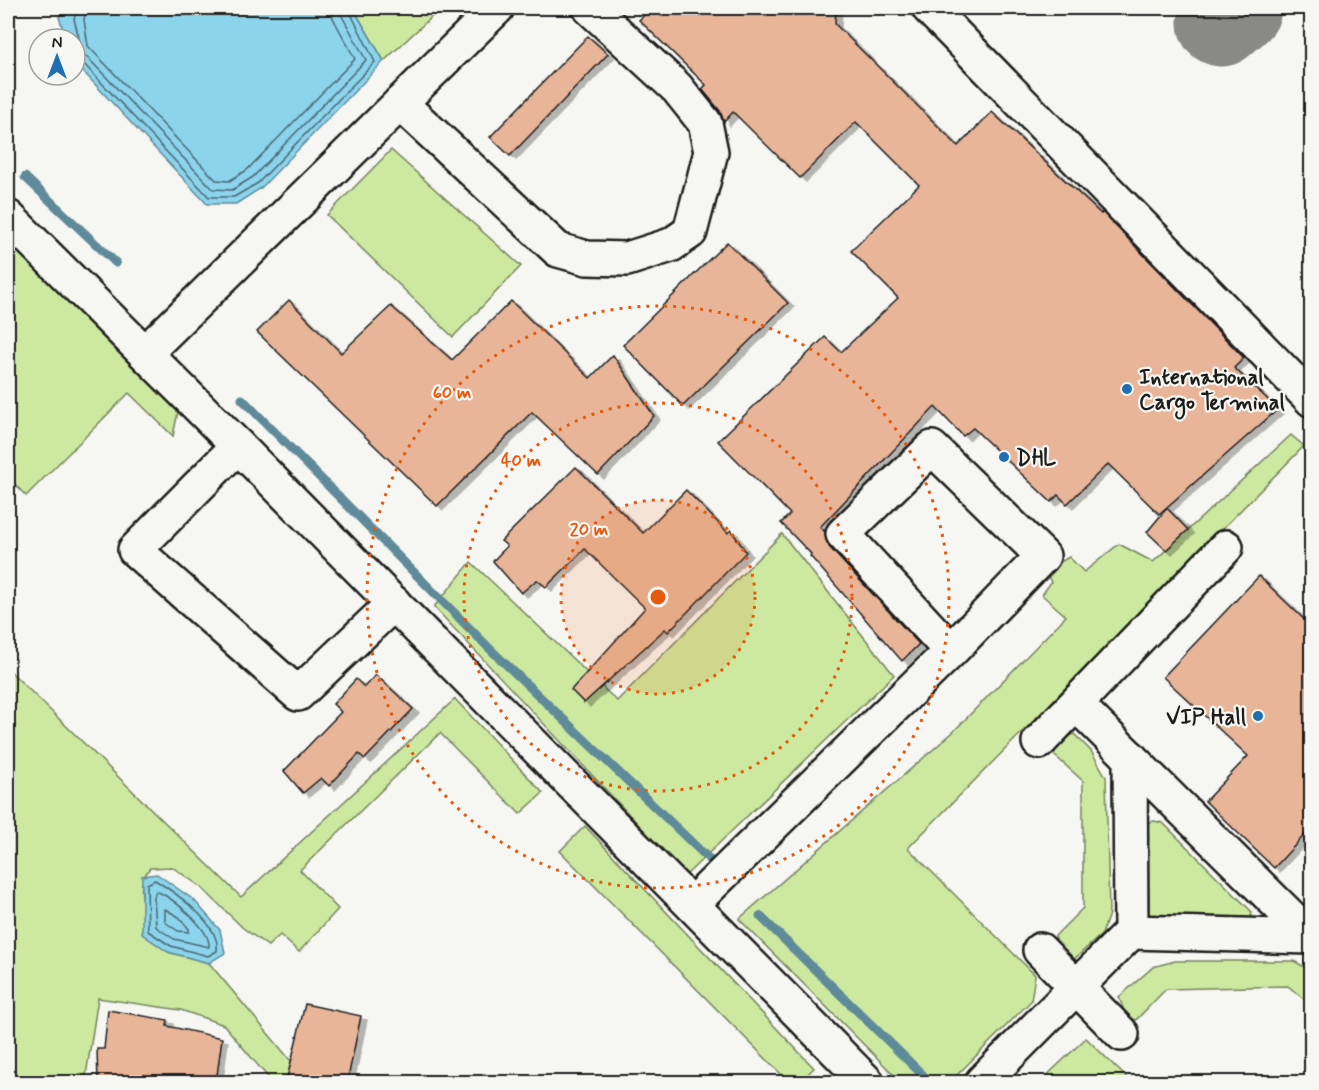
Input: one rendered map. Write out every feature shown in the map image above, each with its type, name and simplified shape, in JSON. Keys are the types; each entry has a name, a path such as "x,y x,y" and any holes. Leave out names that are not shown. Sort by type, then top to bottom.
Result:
{"lane":[{"path":"145,353 497,8"},
{"path":"400,103 558,250 587,258 627,260 671,246 690,232 699,205 711,152 705,123 677,88 590,8"},
{"path":"929,8 1311,400"},
{"path":"8,217 394,603 867,1083"},
{"path":"238,446 135,550 298,694 394,603"},
{"path":"692,904 951,651 1043,556 932,448 843,534 951,651"},
{"path":"1039,742 1226,547"},
{"path":"1076,704 1311,938"},
{"path":"982,1083 1131,932 1130,757"},
{"path":"1131,932 1311,938"},
{"path":"1040,950 1122,1034"}],"green space":[{"path":"353,8 441,8 384,61"},
{"path":"391,150 521,266 453,337 327,215"},
{"path":"8,228 179,407 173,436 129,393 26,496 8,477"},
{"path":"1291,435 1304,446 908,848 1035,975 1031,1001 950,1082 901,1082 739,919 952,733 1066,616 1042,595 1051,582 1045,571 1069,557 1084,572 1119,544 1153,562"},
{"path":"782,534 894,675 686,875 434,607 471,562 617,701"},
{"path":"8,669 241,897 455,699 543,793 520,814 440,733 300,870 338,909 299,952 280,935 268,946 243,928 201,887 172,867 150,868 141,888 142,899 168,952 209,963 291,1061 286,1082 272,1082 224,1025 181,1010 98,998 85,1082 8,1082"},
{"path":"1074,734 1091,751 1106,777 1109,914 1102,934 1072,961 1059,953 1055,936 1083,908 1083,781 1054,755 1058,742"},
{"path":"1154,821 1163,823 1252,912 1250,922 1167,926 1141,913 1145,823"},
{"path":"585,826 814,1068 799,1082 789,1082 560,851"},
{"path":"1175,961 1294,961 1311,971 1311,1005 1288,986 1166,989 1136,1020 1126,1016 1119,997 1153,967"},
{"path":"1086,1038 1131,1082 1040,1082"}],"water":[{"path":"64,8 353,8 384,61 261,188 236,204 207,204 87,76 87,27 62,27 59,17"},
{"path":"157,874 194,900 220,930 225,953 209,963 168,952 142,934 142,876"}],"building":[{"path":"652,8 836,8 835,24 958,146 992,112 1101,214 1102,212 1244,358 1234,368 1278,409 1159,514 1108,464 1067,504 1058,495 1051,502 973,428 963,436 935,407 820,527 825,532 829,547 919,644 902,661 810,556 811,554 781,523 790,514 718,441 825,337 841,352 898,298 851,251 919,185 856,122 800,178 733,112 724,122 720,111 702,89 706,85 639,20"},
{"path":"588,36 608,54 510,156 490,137"},
{"path":"727,242 788,303 683,406 623,345"},
{"path":"289,300 341,353 391,306 452,360 511,301 590,378 613,355 654,416 598,475 532,412 437,506 257,332"},
{"path":"576,467 643,533 686,490 728,533 731,530 746,552 668,632 665,629 584,703 571,690 645,608 585,549 546,587 537,580 521,593 493,561 507,546 501,541"},
{"path":"1167,508 1188,530 1166,550 1147,532"},
{"name":"VIP Hall","path":"1259,576 1311,626 1311,828 1274,868 1205,801 1248,756 1163,677"},
{"path":"376,675 413,709 365,759 359,754 329,786 321,778 303,793 284,771 341,712 333,704 356,679 364,687"},
{"path":"305,1004 361,1016 347,1083 286,1083"},
{"path":"108,1010 168,1020 167,1026 222,1038 216,1083 98,1083 97,1049 104,1049"}],"waterway":[{"path":"25,177 116,263"},
{"path":"242,399 490,649 710,860"},
{"path":"760,916 930,1082"}],"taxiway":[{"path":"1221,23 1238,8"}],"place":[{"name":"International Cargo Terminal","path":"1127,389"},
{"name":"DHL","path":"1004,457"},
{"name":"VIP Hall","path":"1258,716"}]}
